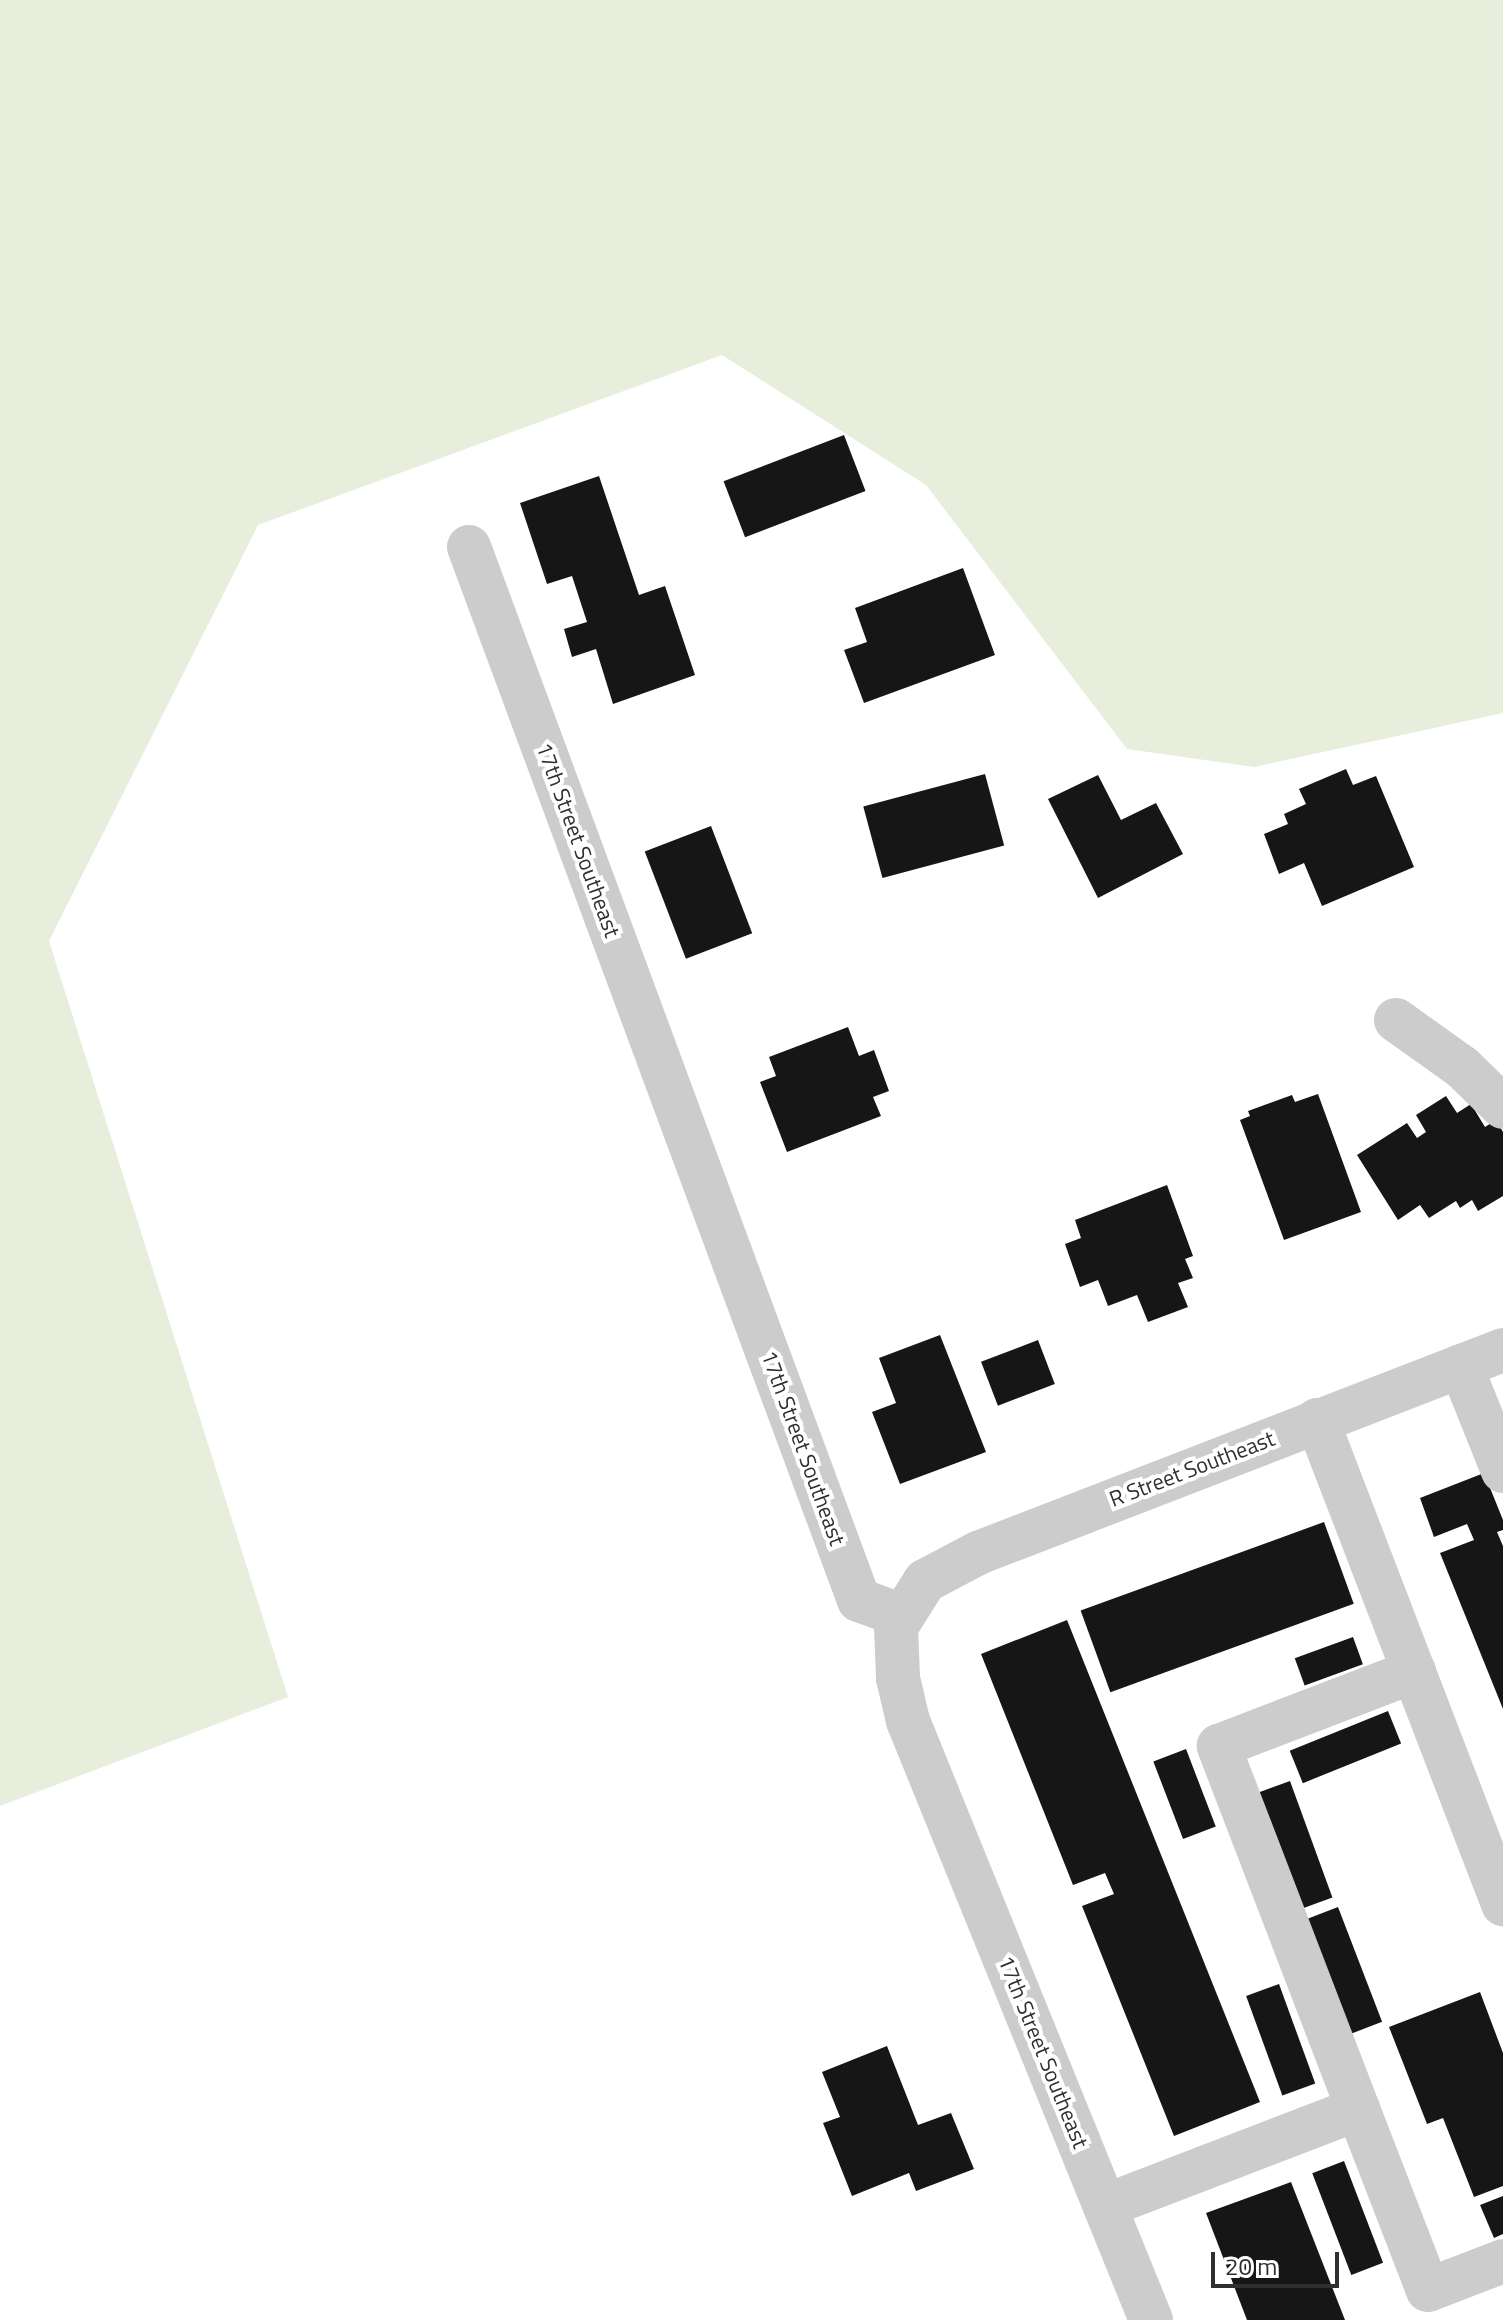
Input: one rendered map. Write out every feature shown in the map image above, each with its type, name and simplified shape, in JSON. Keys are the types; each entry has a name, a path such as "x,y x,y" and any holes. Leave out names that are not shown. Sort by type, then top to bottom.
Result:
{"street":[{"name":"17th Street Southeast","path":"469,547 859,1600 900,1615 895,1649 908,1721 1151,2320"},
{"path":"1396,1020 1462,1067 1503,1107"},
{"name":"R Street Southeast","path":"900,1615 925,1581 978,1553 1503,1350"},
{"path":"1461,1366 1503,1471"},
{"path":"1317,1420 1503,1904"},
{"path":"1414,1671 1219,1746 1428,2290 1503,2261"},
{"path":"1105,2206 1358,2109"}],"green space":[{"path":"0,0 1503,0 1503,713 1254,767 1127,749 926,485 722,355 258,525 49,941 288,1697 0,1806"}],"building":[{"path":"844,435 866,491 745,537 724,481"},
{"path":"599,476 639,595 665,586 695,675 613,704 596,649 572,657 564,629 587,622 572,576 547,584 520,503"},
{"path":"963,568 995,655 864,703 844,650 867,642 855,608"},
{"path":"1346,769 1353,785 1376,776 1414,867 1322,906 1304,863 1279,874 1264,834 1288,824 1284,814 1306,804 1299,789"},
{"path":"985,774 1004,845 882,878 863,807"},
{"path":"1098,775 1121,820 1156,803 1183,854 1098,898 1048,799"},
{"path":"711,826 752,933 686,959 645,851"},
{"path":"848,1027 859,1056 874,1050 889,1091 873,1097 881,1116 787,1152 760,1082 776,1076 769,1057"},
{"path":"1318,1094 1361,1212 1284,1240 1240,1120 1250,1116 1248,1111 1292,1095 1295,1102"},
{"path":"1446,1096 1457,1113 1471,1104 1485,1127 1496,1120 1503,1132 1503,1196 1478,1211 1472,1200 1460,1208 1456,1201 1429,1218 1420,1205 1398,1220 1357,1155 1407,1123 1417,1138 1426,1132 1416,1115"},
{"path":"1167,1185 1193,1256 1185,1259 1193,1278 1178,1283 1188,1307 1148,1322 1137,1295 1108,1306 1098,1280 1080,1287 1065,1244 1081,1238 1075,1220"},
{"path":"940,1335 986,1452 900,1484 872,1412 896,1403 879,1358"},
{"path":"1038,1340 1055,1384 998,1406 981,1362"},
{"path":"1484,1473 1503,1520 1503,1530 1497,1532 1503,1546 1503,1709 1440,1553 1474,1540 1467,1524 1434,1537 1420,1498"},
{"path":"1324,1522 1354,1604 1110,1692 1081,1611"},
{"path":"1067,1620 1260,2102 1174,2136 1082,1906 1114,1894 1105,1873 1073,1885 981,1654"},
{"path":"1353,1637 1363,1664 1305,1685 1295,1658"},
{"path":"1388,1711 1401,1743 1303,1783 1290,1751"},
{"path":"1186,1749 1216,1826 1183,1839 1153,1762"},
{"path":"1290,1781 1332,1898 1300,1909 1257,1793"},
{"path":"1338,1907 1382,2022 1350,2034 1306,1919"},
{"path":"1279,1984 1315,2084 1282,2096 1246,1996"},
{"path":"1480,1992 1503,2053 1503,2186 1474,2197 1443,2118 1427,2124 1389,2027"},
{"path":"887,2046 918,2125 951,2113 974,2169 916,2191 909,2173 852,2196 823,2123 840,2117 822,2072"},
{"path":"1344,2161 1383,2263 1351,2275 1312,2173"},
{"path":"1291,2182 1345,2320 1247,2320 1206,2213"},
{"path":"1503,2196 1503,2234 1494,2238 1480,2205"}]}
